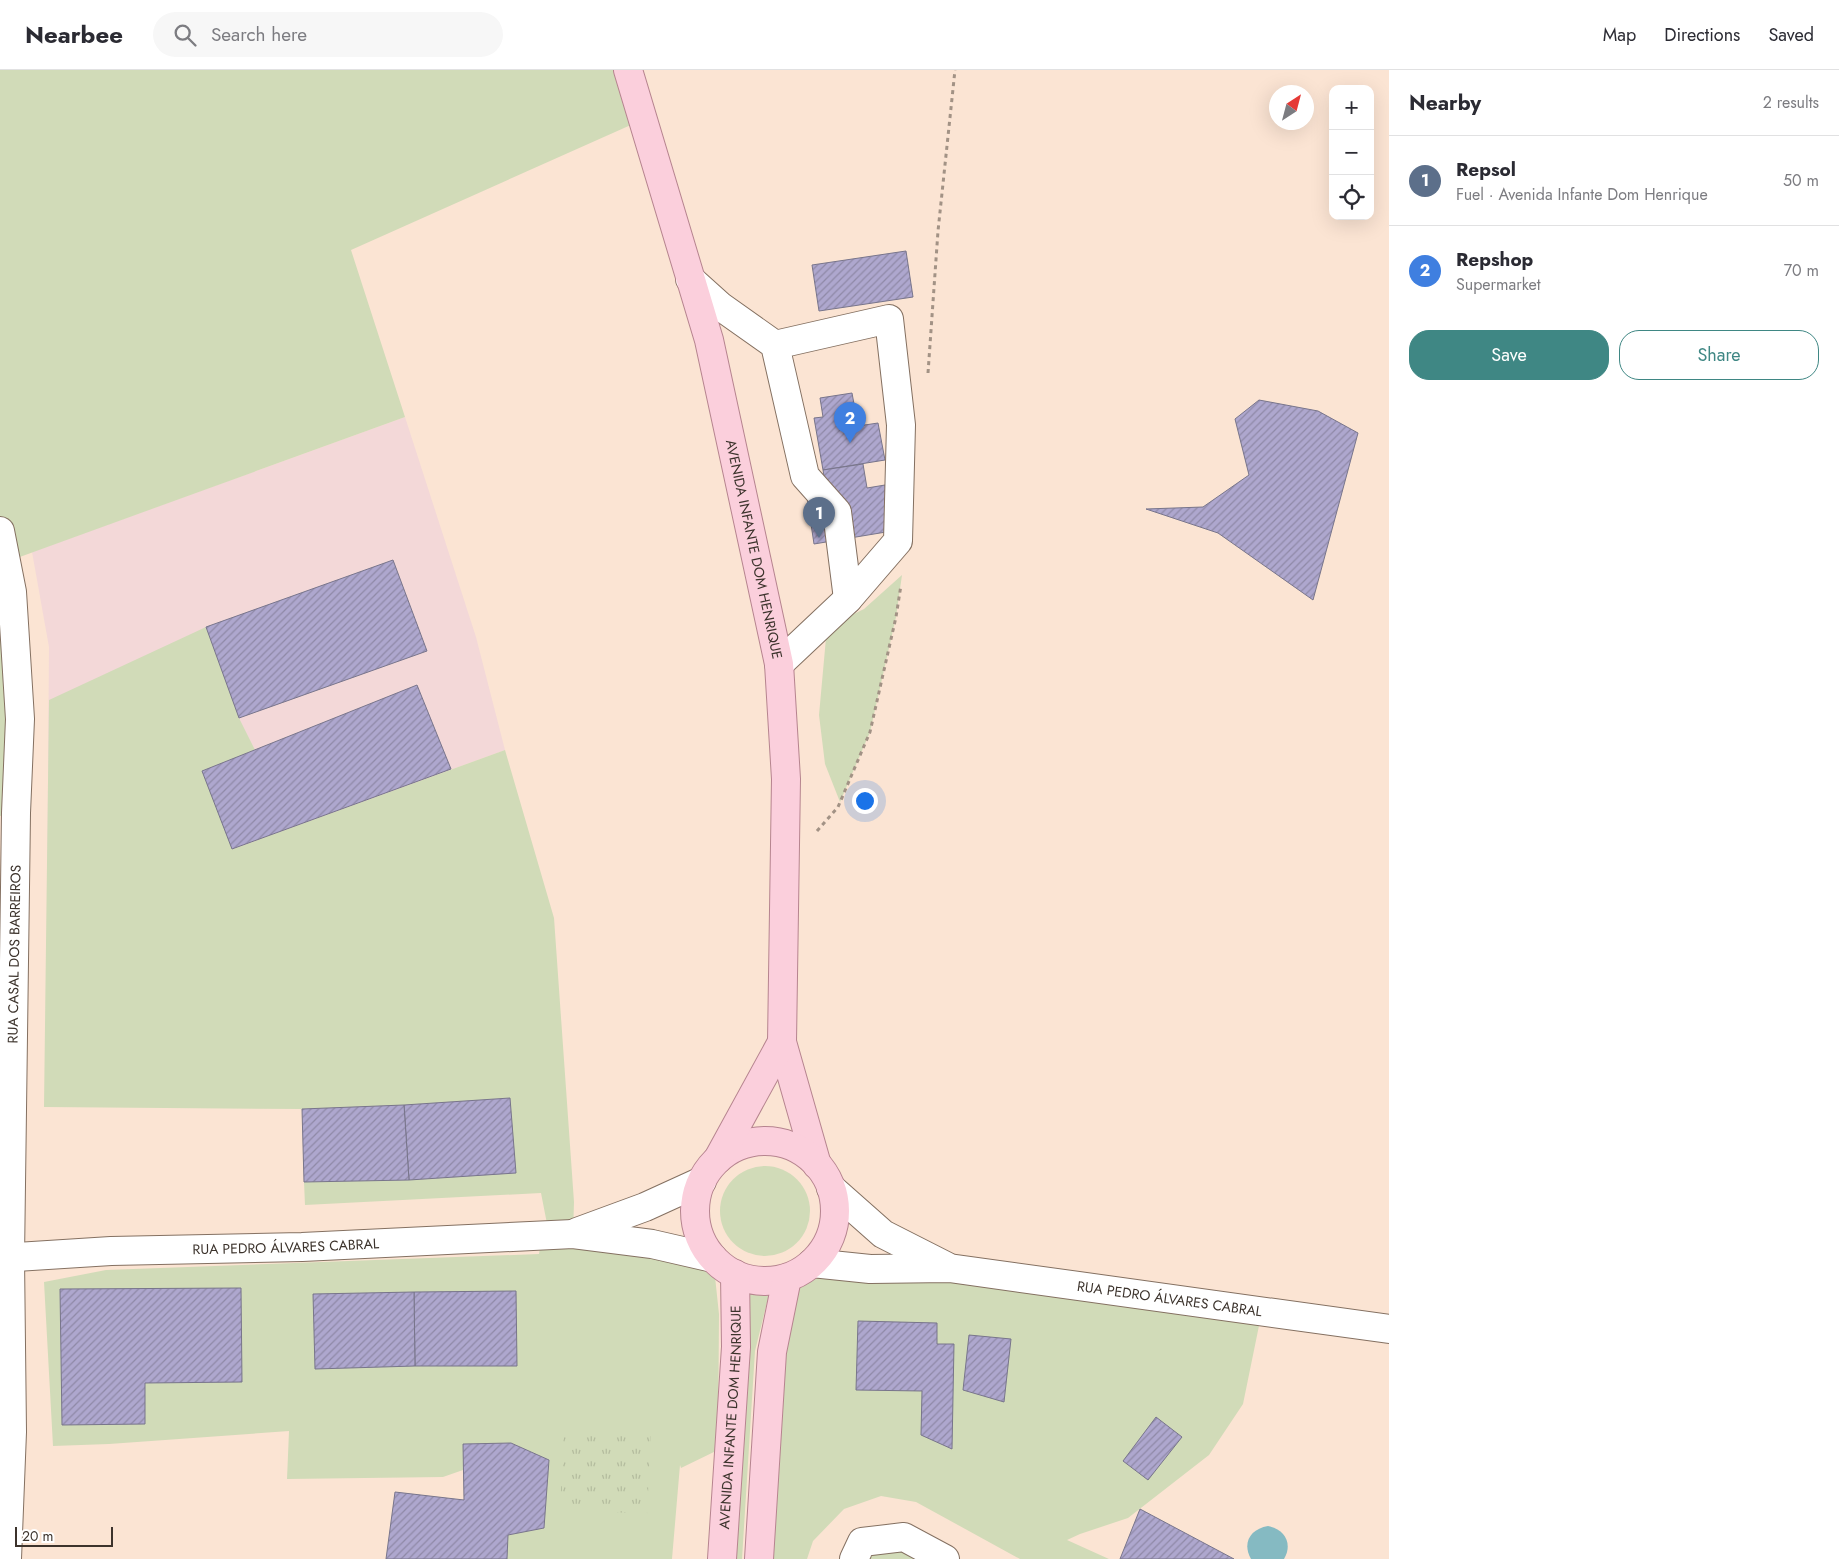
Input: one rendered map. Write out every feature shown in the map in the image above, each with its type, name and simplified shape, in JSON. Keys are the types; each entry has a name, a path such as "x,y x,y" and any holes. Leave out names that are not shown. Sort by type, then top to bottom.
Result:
{"main road":[{"name":"AVENIDA INFANTE DOM HENRIQUE","path":"628,70 709,340 779,664 786,779 782,1042 817,1165"},
{"name":"AVENIDA INFANTE DOM HENRIQUE","path":"710,1170 782,1042"},
{"path":"755,1142 783,1144 795,1148 817,1165 826,1176 835,1202 833,1229 822,1253 801,1272 788,1278 762,1281 748,1279 724,1266 705,1247 696,1222 695,1208 698,1194 710,1170 742,1145 755,1142"},
{"name":"AVENIDA INFANTE DOM HENRIQUE","path":"722,1559 736,1347 724,1266"},
{"path":"759,1559 772,1352 788,1278"}],"street":[{"path":"690,279 720,306 775,344 804,476 837,512 848,600"},
{"path":"775,344 889,319 901,426 898,541 848,600 779,664"},
{"name":"RUA CASAL DOS BARREIROS","path":"0,531 12,592 20,719 5,1258 12,1432 8,1559"},
{"path":"573,1234 645,1207 710,1170"},
{"path":"831,1188 883,1234 949,1268"},
{"path":"573,1234 652,1244 724,1266"},
{"name":"RUA PEDRO ÁLVARES CABRAL","path":"5,1258 111,1251 302,1247 573,1234"},
{"path":"812,1263 870,1269 949,1268"},
{"name":"RUA PEDRO ÁLVARES CABRAL","path":"949,1268 1389,1329"},
{"path":"854,1559 862,1542 904,1537 945,1559"}],"shaded area":[{"path":"405,417 476,637 505,750 47,917 49,647 32,552"}],"green space":[{"path":"0,70 628,70 642,120 351,250 405,417 6,562 16,813 0,816"},
{"path":"902,575 896,617 870,732 840,802 825,764 819,715 827,627 864,609"},
{"path":"206,627 239,718 255,750 202,771 233,849 505,750 554,918 574,1202 573,1234 713,1258 719,1314 718,1450 681,1468 680,1465 672,1559 507,1559 508,1535 544,1528 549,1460 511,1443 463,1444 463,1470 443,1477 287,1479 289,1431 109,1444 53,1446 44,1282 106,1270 539,1254 542,1235 549,1234 541,1193 305,1205 304,1182 409,1180 515,1173 510,1098 302,1109 44,1107 49,700"},
{"path":"765,1166 782,1169 797,1179 807,1194 810,1211 807,1228 797,1243 782,1253 765,1256 748,1253 733,1243 723,1228 720,1211 723,1194 733,1179 748,1169"},
{"path":"812,1263 1262,1311 1243,1404 1209,1455 1128,1518 1067,1540 1109,1559 1020,1559 916,1502 881,1496 844,1509 813,1541 807,1559 759,1559 787,1278 801,1272"},
{"path":"741,1283 756,1288 771,1286 755,1351 742,1559 730,1559"},
{"path":"564,1429 651,1434 647,1514 560,1509"},
{"path":"862,1542 945,1559 854,1559"}],"water":[{"path":"1268,1526 1279,1530 1286,1538 1288,1548 1284,1559 1251,1559 1247,1548 1249,1538 1256,1530"}],"building":[{"path":"906,251 913,297 819,311 812,265"},
{"path":"852,393 858,426 878,423 885,460 823,470 814,418 823,417 820,398"},
{"path":"1259,400 1318,411 1358,433 1313,600 1218,533 1146,509 1203,507 1249,475 1235,419"},
{"path":"863,464 867,488 885,485 892,531 814,544 807,497 827,494 823,470"},
{"path":"393,560 427,651 239,718 206,627"},
{"path":"417,685 451,769 232,849 202,771"},
{"path":"510,1098 516,1173 409,1180 404,1105"},
{"path":"404,1105 409,1180 304,1182 302,1109"},
{"path":"241,1288 242,1382 145,1383 145,1424 62,1425 60,1289"},
{"path":"516,1291 517,1366 415,1366 414,1292"},
{"path":"414,1292 415,1366 315,1369 313,1294"},
{"path":"858,1321 937,1323 937,1344 954,1344 952,1449 921,1435 922,1391 856,1390"},
{"path":"969,1335 1011,1339 1004,1402 963,1390"},
{"path":"1156,1417 1182,1437 1148,1480 1123,1461"},
{"path":"511,1443 549,1460 544,1528 508,1535 507,1559 386,1559 395,1492 464,1500 463,1444"},
{"path":"1140,1509 1234,1559 1120,1559"}],"place":[{"name":"Repshop","path":"850,443"},
{"name":"Repsol","path":"819,538"}]}
